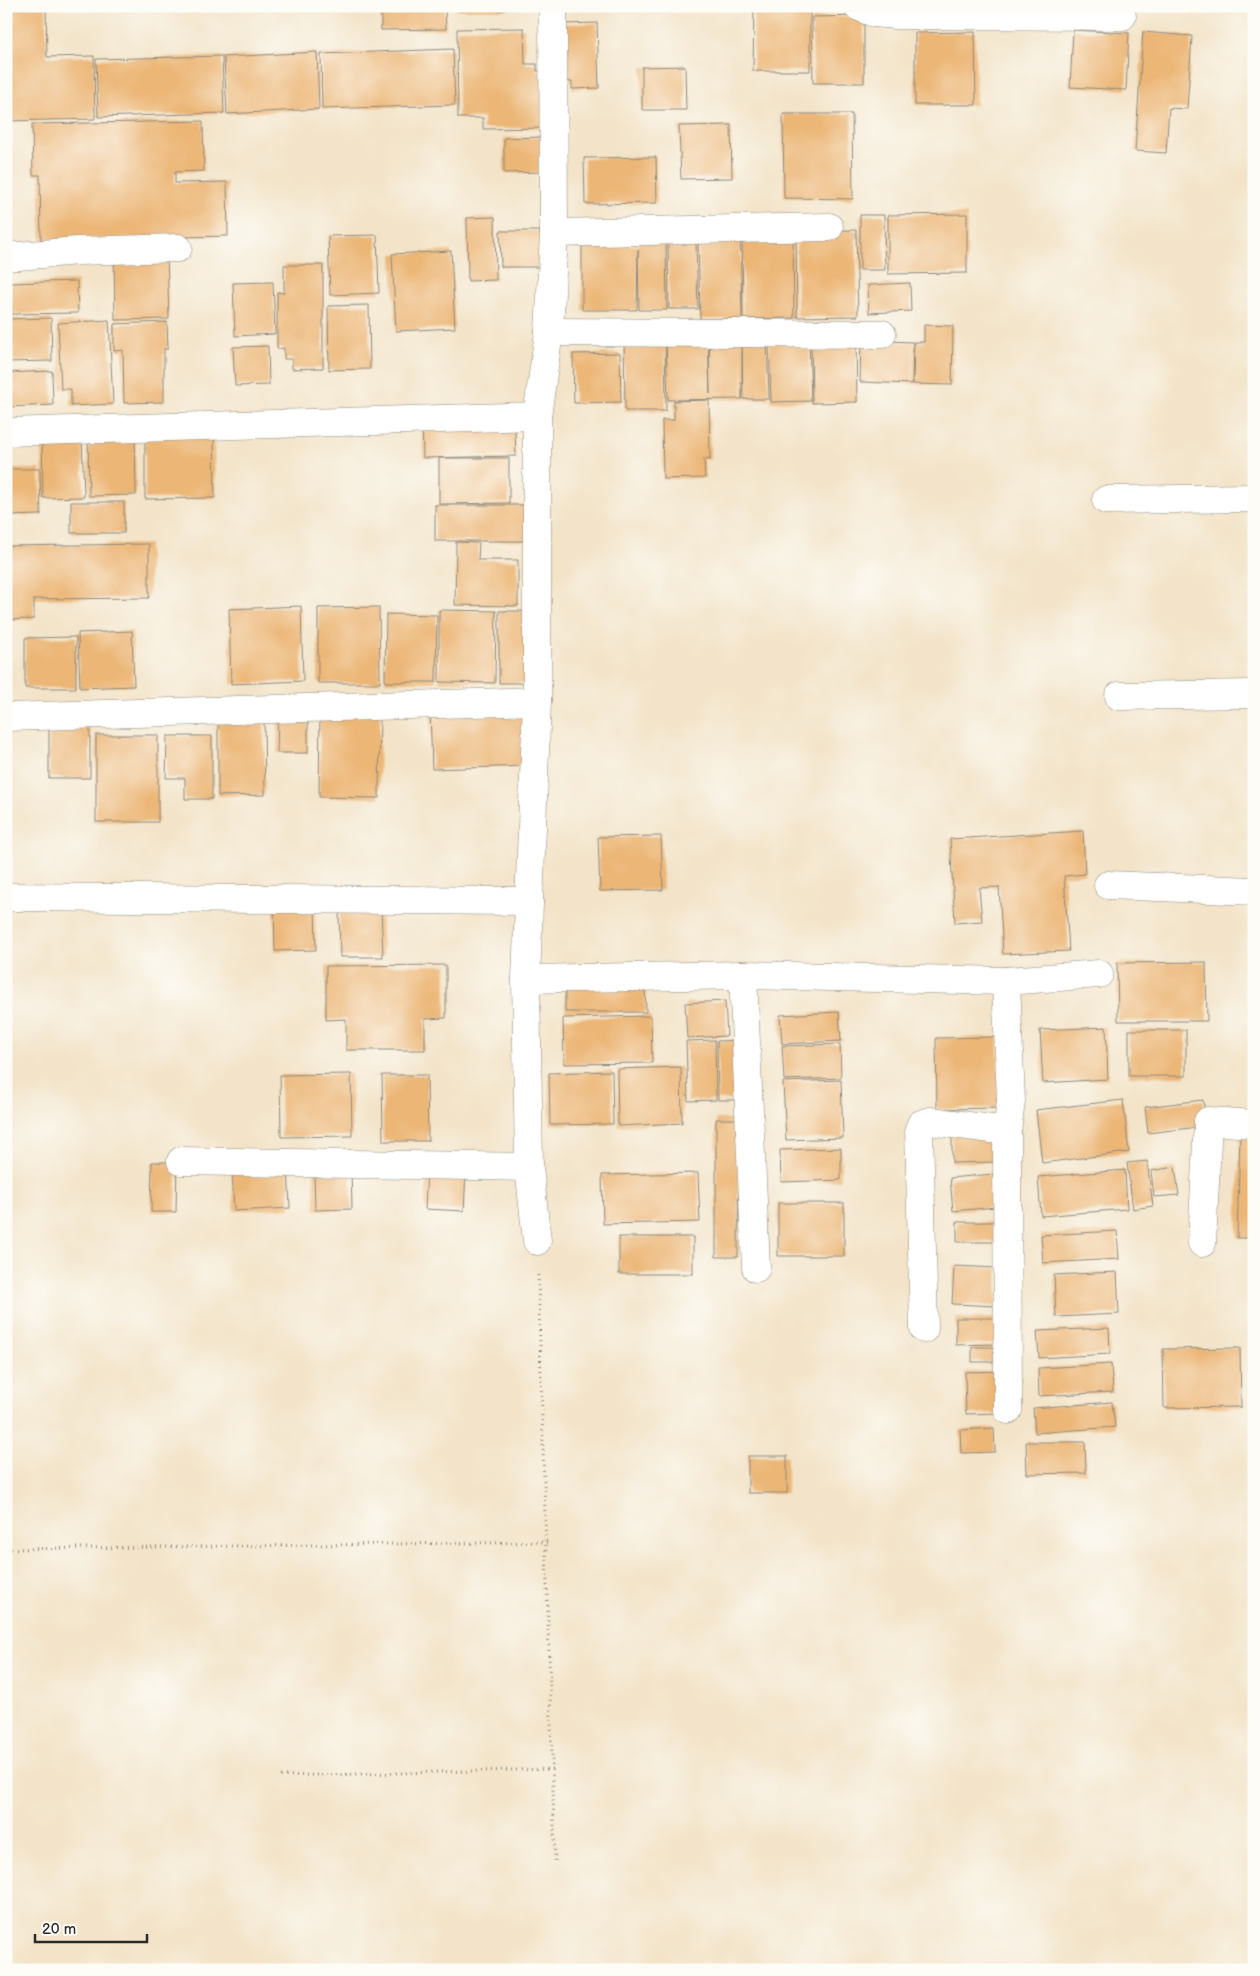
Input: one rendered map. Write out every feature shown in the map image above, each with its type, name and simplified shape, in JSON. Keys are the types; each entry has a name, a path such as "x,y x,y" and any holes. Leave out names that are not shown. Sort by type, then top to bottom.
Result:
{"street":[{"path":"537,1241 529,1167 526,980 536,700 536,416 548,332 554,233 553,6"},
{"path":"858,6 874,13 896,15 1122,16"},
{"path":"554,233 829,227"},
{"path":"6,256 78,251 178,248"},
{"path":"548,332 882,334"},
{"path":"6,432 536,416"},
{"path":"1106,500 1254,498"},
{"path":"1120,696 1254,694"},
{"path":"6,717 536,700"},
{"path":"1108,886 1254,891"},
{"path":"6,897 529,901"},
{"path":"526,980 742,975 1006,981 1099,974"},
{"path":"742,975 756,1268"},
{"path":"1006,981 1010,1101 1007,1131 1008,1410"},
{"path":"924,1329 921,1124 930,1121 1007,1131"},
{"path":"1202,1243 1208,1121 1254,1124"},
{"path":"181,1161 529,1167"}],"path":[{"path":"537,1241 555,1861"},
{"path":"6,1549 547,1542"},
{"path":"281,1776 553,1769"}],"building":[{"path":"6,6 46,6 47,57 94,56 95,119 6,121"},
{"path":"381,6 445,6 446,29 381,30"},
{"path":"456,6 505,6 505,10 456,10"},
{"path":"754,6 810,6 810,71 753,71"},
{"path":"864,16 864,83 813,83 812,17"},
{"path":"597,23 599,88 572,89 572,82 563,81 563,24"},
{"path":"524,28 525,64 537,64 537,71 543,71 544,128 483,129 483,118 458,118 457,29"},
{"path":"1073,30 1129,33 1126,90 1070,87"},
{"path":"975,32 976,105 915,105 915,33"},
{"path":"1143,32 1192,36 1187,109 1169,108 1166,153 1135,151"},
{"path":"453,49 455,105 322,109 321,54"},
{"path":"317,52 319,109 227,114 224,57"},
{"path":"222,56 224,113 98,117 96,59"},
{"path":"685,66 686,110 642,110 642,67"},
{"path":"783,114 852,114 853,199 784,198"},
{"path":"203,121 204,171 175,172 175,183 227,182 228,236 41,240 40,175 33,175 32,124"},
{"path":"731,125 732,178 681,179 679,126"},
{"path":"545,137 545,172 504,173 504,138"},
{"path":"656,157 657,203 585,204 584,158"},
{"path":"6,173 8,173 11,247 6,247"},
{"path":"967,214 967,273 888,274 888,215"},
{"path":"860,215 884,215 885,270 860,270"},
{"path":"495,217 496,280 468,281 467,218"},
{"path":"856,230 858,316 797,317 796,231"},
{"path":"500,231 549,231 549,267 501,267"},
{"path":"742,233 793,233 794,318 743,319"},
{"path":"740,234 742,319 700,319 698,235"},
{"path":"377,235 379,293 330,295 328,236"},
{"path":"666,241 667,310 639,310 638,250 637,310 582,310 582,245 638,245 638,242"},
{"path":"668,241 696,241 698,309 669,309"},
{"path":"451,251 455,328 396,331 392,254"},
{"path":"167,253 169,319 115,320 114,254"},
{"path":"284,265 323,265 323,368 292,369 292,359 284,359 284,348 277,349 277,292 284,293"},
{"path":"77,281 78,313 11,314 10,283"},
{"path":"273,282 275,334 235,336 233,283"},
{"path":"910,283 911,311 869,313 868,285"},
{"path":"369,305 370,369 329,370 328,306"},
{"path":"51,318 52,361 6,362 6,319"},
{"path":"109,320 113,404 71,406 71,389 61,389 58,323"},
{"path":"167,322 168,349 164,349 164,402 124,403 123,350 114,351 114,324"},
{"path":"924,325 953,326 952,385 913,384 914,342 924,342"},
{"path":"665,334 666,411 625,411 624,335"},
{"path":"767,336 769,399 743,399 742,345 742,399 668,400 666,339 708,338 710,394 709,337"},
{"path":"809,338 811,401 771,402 769,339"},
{"path":"811,339 856,339 857,402 812,403"},
{"path":"861,340 913,342 912,384 860,382"},
{"path":"268,346 269,385 235,386 233,347"},
{"path":"620,353 621,402 574,403 573,354"},
{"path":"52,371 53,405 6,407 6,373"},
{"path":"709,400 710,460 704,459 705,478 663,479 662,420 674,420 674,401"},
{"path":"422,419 515,430 516,456 423,458"},
{"path":"135,432 136,495 89,496 88,433"},
{"path":"82,434 84,497 43,498 42,435"},
{"path":"145,434 214,434 215,498 145,499"},
{"path":"439,458 509,458 509,503 439,504"},
{"path":"6,469 40,469 41,515 6,516"},
{"path":"71,502 124,502 124,533 71,533"},
{"path":"435,505 533,505 533,541 435,541"},
{"path":"456,542 479,543 478,560 518,560 518,606 455,605"},
{"path":"149,544 149,598 34,599 34,619 6,620 6,546"},
{"path":"301,606 303,681 231,684 229,609"},
{"path":"379,607 380,683 318,683 318,608"},
{"path":"439,610 496,611 495,683 439,682"},
{"path":"499,611 532,611 532,683 499,683"},
{"path":"386,614 437,615 436,682 385,682"},
{"path":"132,631 134,686 80,688 78,633"},
{"path":"76,637 76,688 25,688 25,638"},
{"path":"527,707 528,766 432,769 430,709"},
{"path":"320,709 380,710 379,798 319,797"},
{"path":"278,711 308,712 308,753 277,753"},
{"path":"49,718 90,718 90,778 49,778"},
{"path":"264,721 265,795 218,796 218,722"},
{"path":"96,735 158,735 158,822 96,822"},
{"path":"167,736 212,736 212,799 185,799 185,778 166,778"},
{"path":"1083,831 1085,874 1064,876 1069,951 1003,954 999,887 979,888 982,921 955,923 950,839"},
{"path":"661,836 663,890 600,891 598,837"},
{"path":"315,904 316,950 275,951 274,905"},
{"path":"339,908 381,908 383,957 340,957"},
{"path":"1206,962 1207,1021 1118,1021 1117,963"},
{"path":"446,965 446,1018 425,1019 425,1050 346,1050 346,1019 326,1020 326,966"},
{"path":"565,983 645,983 646,1012 565,1012"},
{"path":"725,1001 727,1036 687,1038 685,1003"},
{"path":"839,1012 841,1041 782,1044 780,1015"},
{"path":"651,1016 652,1063 564,1064 563,1018"},
{"path":"1106,1027 1108,1079 1043,1083 1040,1030"},
{"path":"1129,1030 1186,1030 1186,1076 1129,1076"},
{"path":"998,1037 999,1108 937,1109 936,1038"},
{"path":"715,1040 716,1100 688,1101 686,1041"},
{"path":"742,1040 743,1100 718,1100 717,1041"},
{"path":"840,1044 841,1078 784,1080 782,1046"},
{"path":"681,1067 682,1123 618,1126 617,1069"},
{"path":"612,1071 613,1124 550,1125 549,1073"},
{"path":"351,1074 352,1136 281,1137 280,1075"},
{"path":"382,1075 427,1075 428,1141 383,1141"},
{"path":"841,1080 843,1138 786,1140 783,1082"},
{"path":"1123,1100 1129,1152 1042,1163 1036,1110"},
{"path":"1203,1100 1207,1126 1148,1133 1145,1107"},
{"path":"716,1119 739,1119 738,1257 716,1257"},
{"path":"995,1133 997,1162 952,1163 952,1134"},
{"path":"1240,1134 1254,1135 1254,1238 1237,1238"},
{"path":"841,1148 841,1180 781,1182 780,1150"},
{"path":"1147,1161 1153,1206 1133,1209 1127,1163"},
{"path":"152,1162 177,1162 176,1212 151,1212"},
{"path":"288,1167 290,1208 234,1211 232,1170"},
{"path":"1175,1167 1179,1195 1154,1197 1151,1171"},
{"path":"351,1168 352,1209 315,1210 314,1169"},
{"path":"427,1169 466,1171 464,1211 425,1209"},
{"path":"1125,1170 1127,1209 1041,1216 1038,1177"},
{"path":"698,1173 700,1222 603,1224 602,1175"},
{"path":"993,1174 996,1207 953,1211 950,1178"},
{"path":"778,1203 844,1203 844,1256 778,1256"},
{"path":"957,1222 999,1222 999,1242 957,1242"},
{"path":"1117,1231 1119,1259 1043,1263 1041,1235"},
{"path":"619,1237 693,1237 693,1274 619,1274"},
{"path":"954,1266 998,1268 997,1306 952,1304"},
{"path":"1117,1272 1119,1314 1056,1317 1054,1275"},
{"path":"956,1318 998,1318 998,1344 956,1345"},
{"path":"1109,1328 1110,1354 1039,1358 1037,1331"},
{"path":"972,1347 994,1347 994,1362 972,1362"},
{"path":"1240,1348 1241,1407 1164,1408 1163,1349"},
{"path":"1111,1364 1113,1392 1039,1396 1038,1368"},
{"path":"1002,1371 1003,1413 966,1414 965,1372"},
{"path":"1112,1402 1115,1427 1035,1433 1033,1408"},
{"path":"994,1428 995,1452 961,1453 960,1430"},
{"path":"1026,1442 1085,1442 1086,1473 1027,1474"},
{"path":"748,1456 787,1456 787,1493 748,1493"}]}
